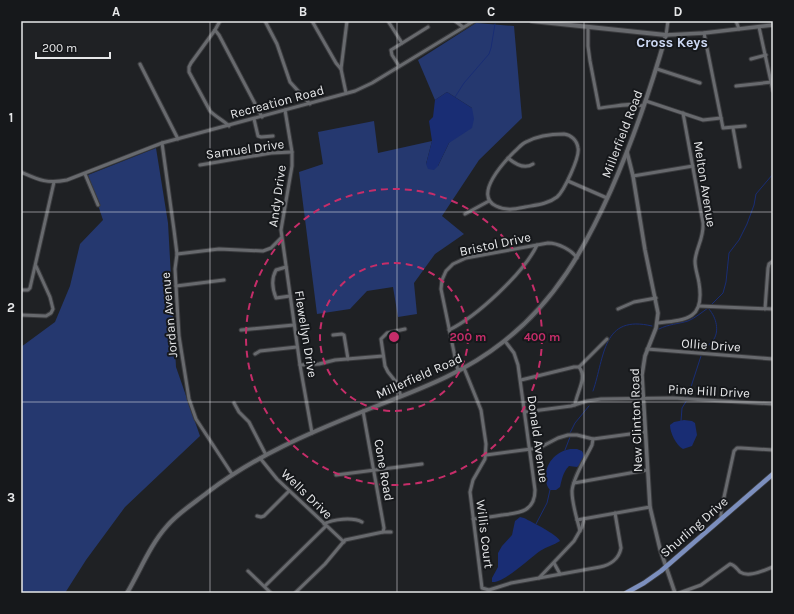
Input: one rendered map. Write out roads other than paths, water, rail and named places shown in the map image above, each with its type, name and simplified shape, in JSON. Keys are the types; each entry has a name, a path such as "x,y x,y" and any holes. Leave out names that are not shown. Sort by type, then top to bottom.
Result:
{"main road":[{"path":"532,21 666,35"},
{"name":"Millerfield Road","path":"127,593 158,538 166,527 182,511 232,474 260,458 312,433 432,384 464,368 505,341 542,305 557,287 577,258 591,233 627,152 657,69 666,35"},
{"name":"Shurling Drive","path":"626,593 644,583 667,566 773,474"}],"street":[{"path":"220,21 191,63 189,72 210,111 214,116 225,122 228,126"},
{"path":"265,21 277,44 290,82 310,104"},
{"path":"312,21 341,69"},
{"path":"346,94 341,69 347,21"},
{"path":"388,21 402,43"},
{"path":"455,21 463,28"},
{"name":"Recreation Road","path":"54,182 85,174 178,139 346,94 372,83 474,21"},
{"path":"668,21 666,35 704,33 773,25"},
{"path":"736,21 739,29"},
{"path":"399,66 391,51 428,27"},
{"path":"588,27 588,46 599,108 624,105 643,106"},
{"path":"759,27 773,91"},
{"path":"215,30 262,116"},
{"path":"704,33 723,128 745,126"},
{"path":"750,59 766,55"},
{"path":"140,64 178,139"},
{"path":"657,69 700,83"},
{"path":"736,86 772,82"},
{"path":"646,101 706,120 721,118"},
{"name":"Andy Drive","path":"281,238 281,224 291,175 292,152 285,110"},
{"name":"Melton Avenue","path":"683,113 703,228 703,235 695,259 700,292 699,306"},
{"path":"254,119 258,136 273,136"},
{"path":"733,128 740,167"},
{"path":"546,135 568,135 575,140 578,150 568,181 558,196 544,203 503,209 494,205 487,197 491,180 508,158 524,143 546,135"},
{"name":"Jordan Avenue","path":"162,144 177,254 175,269 176,286 181,350 187,388 192,408 202,430 232,474"},
{"name":"Samuel Drive","path":"200,165 272,153 292,152"},
{"name":"New Clinton Road","path":"627,152 633,176 644,244 658,313 658,323 647,350 643,368 643,399 650,507 660,549 675,593"},
{"path":"508,158 520,166 528,166 533,164"},
{"path":"633,176 692,166"},
{"path":"21,172 42,180 54,182 30,288 28,290 21,290"},
{"path":"85,174 98,205"},
{"path":"568,181 607,198"},
{"path":"465,214 489,201"},
{"path":"177,254 219,249 263,251 271,248 281,238"},
{"name":"Flewellyn Drive","path":"281,238 297,348 312,433"},
{"name":"Bristol Drive","path":"458,371 441,289 444,276 452,264 466,258 548,243 558,245 572,252 577,258"},
{"path":"449,330 472,315 506,286 537,245"},
{"path":"765,309 768,268 769,264 773,261"},
{"path":"21,315 46,316 51,313 53,309 50,297 36,266"},
{"path":"286,268 276,270 272,276 272,285 276,298 290,296"},
{"path":"176,286 224,280"},
{"path":"618,309 634,302 656,298"},
{"path":"658,323 688,319 695,313 699,306 773,310"},
{"path":"241,330 294,325"},
{"path":"401,396 396,382 386,369 381,341 382,336 390,332 405,329"},
{"path":"333,335 342,334 344,336 348,359"},
{"path":"520,380 579,367 607,339"},
{"name":"Donald Avenue","path":"473,520 519,513 526,510 535,498 520,380 515,356 505,341"},
{"path":"255,354 260,351 297,348"},
{"name":"Ollie Drive","path":"647,350 773,359"},
{"path":"300,365 383,356"},
{"path":"575,405 575,399 582,379 581,370 579,367"},
{"path":"464,368 481,410 486,455 539,448 558,438 568,435 593,439 645,432"},
{"name":"Pine Hill Drive","path":"525,412 575,405 594,400 695,399 773,404"},
{"path":"234,403 239,412 249,422 266,455"},
{"name":"Cone Road","path":"363,411 384,528 383,532"},
{"path":"580,531 573,499 573,489 574,483 592,445 593,439"},
{"path":"721,518 721,510 734,450 741,448 773,450"},
{"name":"Willis Court","path":"486,455 484,463 473,480 470,489 481,584 483,588 489,590 511,583 539,578"},
{"name":"Wells Drive","path":"260,458 289,491 344,542"},
{"path":"336,475 422,464"},
{"path":"574,483 647,470"},
{"path":"257,516 264,516 289,491"},
{"path":"577,520 650,507"},
{"path":"539,578 603,566 616,559 621,548 615,513"},
{"path":"265,586 329,522 352,519 362,522"},
{"path":"539,578 574,542 584,519"},
{"path":"295,593 348,539 383,532 391,532"},
{"path":"554,563 560,574"},
{"path":"679,593 701,585 730,564 733,564 741,572 747,574 773,567"},
{"path":"248,571 271,593"}],"waterway":[{"path":"455,97 464,83 489,54 495,24"},
{"path":"711,305 723,293 726,282 729,253 739,240 747,224 754,205 756,194 773,174"},
{"path":"659,329 688,321 708,308"},
{"path":"703,352 714,339 717,331 715,318 708,308"},
{"path":"593,391 608,341 615,332 623,326 636,324 652,326"},
{"path":"688,396 701,356"},
{"path":"681,421 682,408 687,400"},
{"path":"570,433 575,423 589,406"},
{"path":"565,450 570,437"},
{"path":"536,524 547,503 550,490"}],"district":[{"name":"Cross Keys","path":"672,42"}]}
